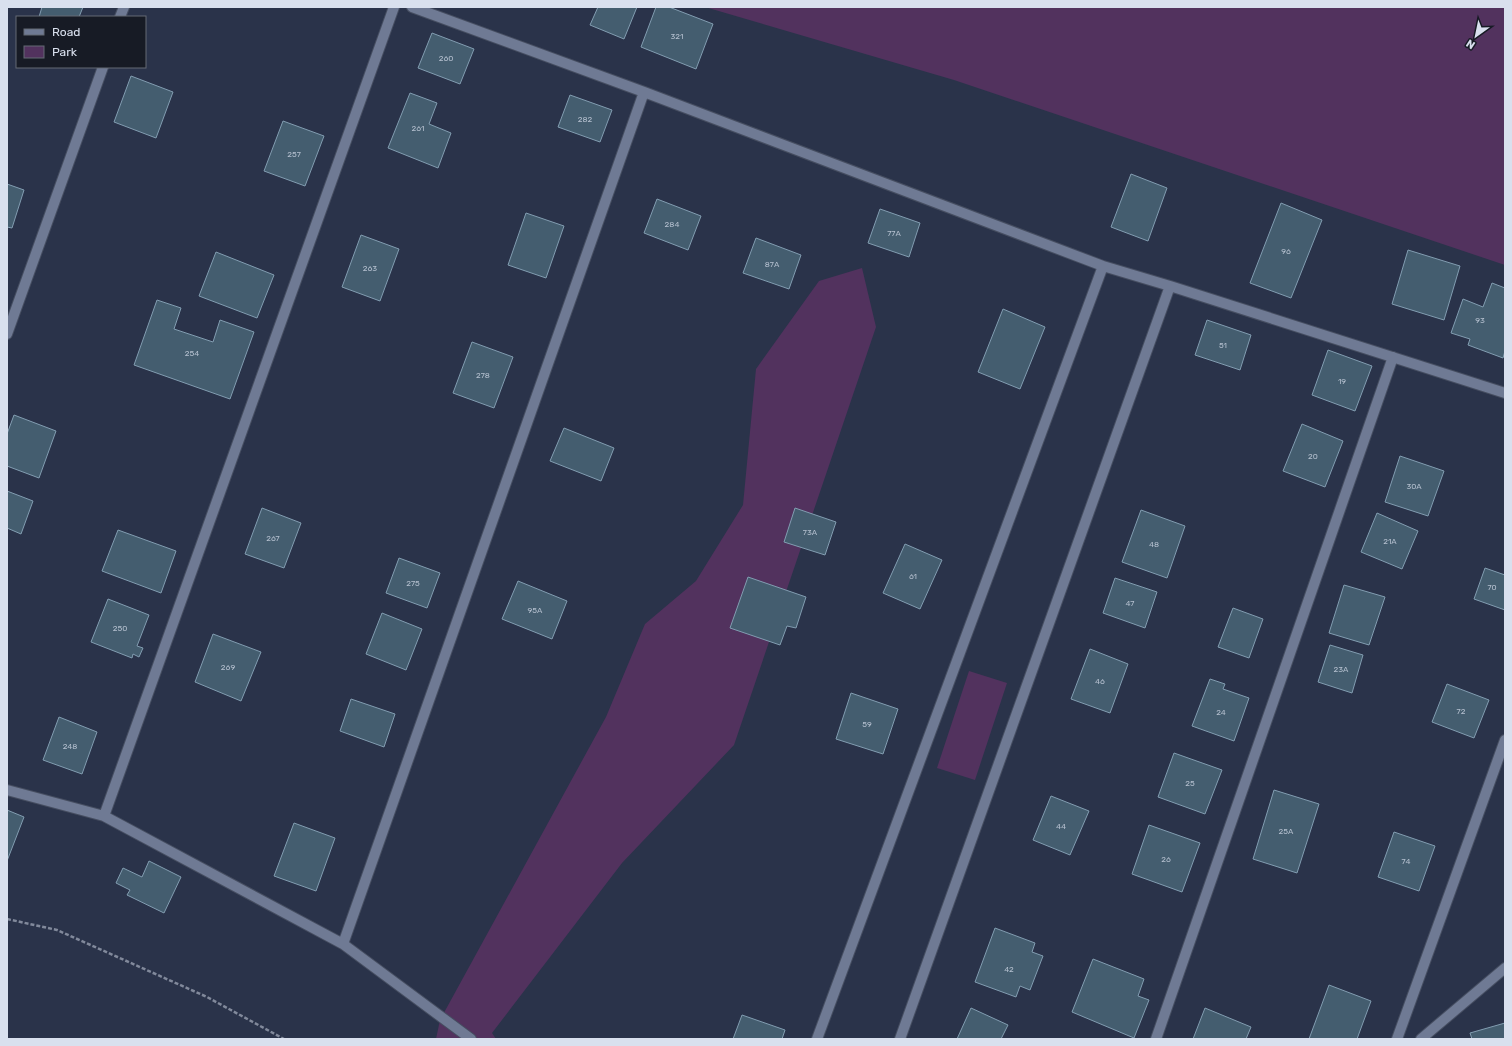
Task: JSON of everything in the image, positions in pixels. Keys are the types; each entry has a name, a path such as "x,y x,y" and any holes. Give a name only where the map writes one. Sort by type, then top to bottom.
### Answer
{"lane":[{"path":"104,816 394,7"},
{"path":"412,7 644,92 1103,266 1505,393"},
{"path":"7,334 102,68"},
{"path":"343,944 644,92"},
{"path":"817,1039 1103,266"},
{"path":"900,1039 1170,286"},
{"path":"1156,1039 1393,357"},
{"path":"1397,1039 1505,740"},
{"path":"7,790 104,816 343,944 471,1039"},
{"path":"1421,1039 1505,968"}],"path":[{"path":"7,918 57,930 207,997 284,1039"}],"green space":[{"path":"705,7 1505,7 1505,265 954,80"},
{"path":"862,268 876,327 734,745 622,863 492,1033 496,1039 436,1039 440,1020 606,717 645,624 696,581 743,505 756,369 819,281"},
{"path":"969,671 1007,683 975,780 937,768"}],"building":[{"path":"42,7 83,7 79,16 39,16"},
{"path":"598,7 637,7 624,39 590,25"},
{"path":"656,7 669,7 713,24 696,69 641,47"},
{"path":"432,33 474,49 460,84 418,68"},
{"path":"131,76 173,92 156,138 114,122"},
{"path":"410,93 437,103 429,124 451,133 438,168 388,148"},
{"path":"570,95 612,110 600,142 558,127"},
{"path":"283,121 324,136 305,186 264,171"},
{"path":"1131,174 1167,188 1148,241 1111,227"},
{"path":"7,184 24,190 12,228 7,227"},
{"path":"657,199 701,216 688,250 644,233"},
{"path":"1281,203 1322,220 1291,298 1250,283"},
{"path":"880,209 920,223 909,257 868,243"},
{"path":"526,213 564,226 546,278 508,265"},
{"path":"361,235 399,249 380,301 342,287"},
{"path":"756,238 801,255 789,289 743,273"},
{"path":"1408,250 1460,266 1444,320 1392,304"},
{"path":"216,252 274,275 257,318 199,296"},
{"path":"1492,283 1505,288 1505,351 1503,358 1468,345 1470,339 1451,333 1463,299 1483,307"},
{"path":"157,300 181,308 174,329 213,342 220,320 254,332 230,399 134,365"},
{"path":"1003,309 1045,327 1020,389 978,372"},
{"path":"1207,320 1251,335 1240,370 1195,355"},
{"path":"472,342 513,357 494,408 453,393"},
{"path":"1328,350 1372,366 1355,411 1312,395"},
{"path":"14,415 56,431 39,478 7,466 7,434"},
{"path":"1302,424 1343,441 1325,487 1283,471"},
{"path":"564,428 614,448 601,481 550,461"},
{"path":"1400,456 1444,471 1428,516 1385,502"},
{"path":"7,491 33,501 21,534 7,528"},
{"path":"262,508 301,523 284,568 245,554"},
{"path":"795,508 836,522 825,555 784,542"},
{"path":"1141,510 1185,526 1167,578 1122,562"},
{"path":"1377,513 1418,531 1402,569 1361,552"},
{"path":"118,530 176,551 161,593 102,571"},
{"path":"905,544 942,560 920,609 883,593"},
{"path":"399,558 440,573 427,608 386,593"},
{"path":"1485,568 1505,575 1505,610 1474,599"},
{"path":"748,577 806,597 796,628 787,626 780,645 730,628"},
{"path":"1115,578 1157,592 1145,628 1103,613"},
{"path":"518,581 567,601 552,639 502,619"},
{"path":"1344,585 1385,597 1369,645 1329,633"},
{"path":"108,599 149,615 137,646 143,648 139,657 133,654 132,658 91,642"},
{"path":"1233,608 1263,619 1249,658 1218,647"},
{"path":"382,613 422,629 406,670 366,654"},
{"path":"213,634 261,652 241,701 195,682"},
{"path":"1330,645 1363,655 1352,693 1318,682"},
{"path":"1090,649 1128,664 1110,713 1071,699"},
{"path":"1210,679 1225,684 1223,689 1249,698 1234,741 1192,726"},
{"path":"1447,684 1489,700 1474,738 1432,722"},
{"path":"851,693 898,709 883,754 836,739"},
{"path":"351,699 395,714 384,747 340,731"},
{"path":"59,717 97,732 82,774 43,760"},
{"path":"1174,753 1222,770 1205,814 1158,797"},
{"path":"1274,790 1319,804 1297,873 1253,859"},
{"path":"1051,796 1089,811 1070,855 1033,840"},
{"path":"7,810 24,817 7,861"},
{"path":"294,823 335,838 316,891 274,876"},
{"path":"1149,825 1200,843 1182,892 1132,874"},
{"path":"1394,832 1435,846 1419,891 1378,877"},
{"path":"149,861 181,877 164,913 127,895 130,890 116,883 123,868 142,877"},
{"path":"995,928 1035,943 1032,952 1043,956 1030,990 1020,986 1016,997 975,982"},
{"path":"1093,959 1144,979 1138,996 1149,1000 1134,1038 1072,1012"},
{"path":"1329,985 1371,1001 1357,1039 1309,1039"},
{"path":"971,1008 1008,1025 1001,1039 957,1039"},
{"path":"1205,1008 1251,1027 1246,1039 1193,1039"},
{"path":"742,1015 785,1030 782,1039 733,1039"},
{"path":"1505,1023 1505,1039 1472,1039 1470,1033"}]}
